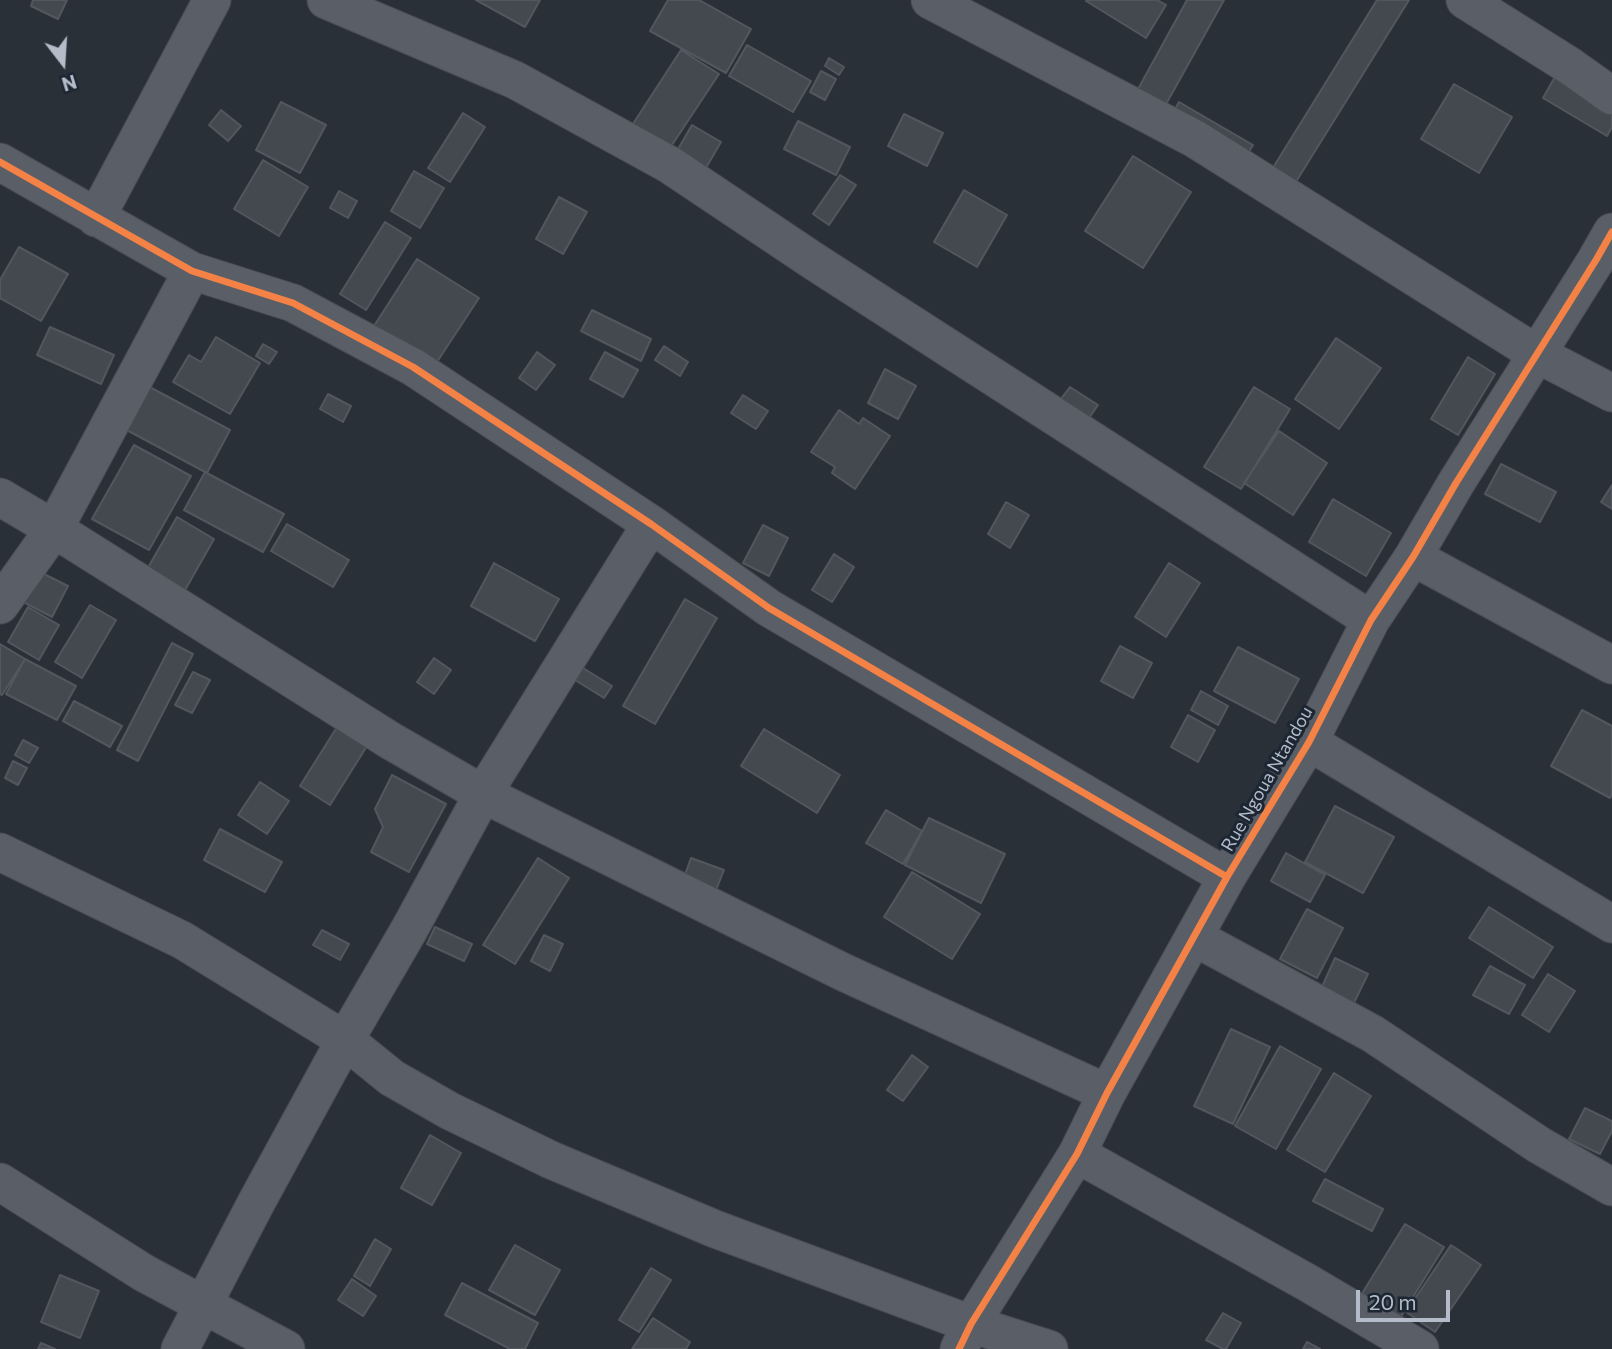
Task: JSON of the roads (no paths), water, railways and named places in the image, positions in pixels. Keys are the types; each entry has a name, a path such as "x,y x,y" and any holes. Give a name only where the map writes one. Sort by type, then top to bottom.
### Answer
{"street":[{"path":"96,218 212,0"},
{"path":"326,0 515,80 670,165 815,262 1371,620"},
{"path":"930,0 1195,139 1537,354 1612,393"},
{"path":"1465,0 1570,66 1612,96"},
{"path":"0,162 192,271 293,303 413,367 651,524 769,608 1227,877"},
{"name":"Rue Ngoua Ntandou","path":"965,1337 1077,1154 1107,1093 1227,877 1310,742 1371,620 1413,557 1612,232"},
{"path":"0,605 54,529 192,271"},
{"path":"0,497 391,741 483,794 843,972 1107,1093"},
{"path":"180,1349 256,1203 483,794 651,524"},
{"path":"1413,557 1612,665"},
{"path":"1310,742 1612,924"},
{"path":"0,852 181,940 345,1041 392,1078 450,1111 551,1160 965,1337 1049,1349"},
{"path":"1194,937 1373,1034 1539,1144 1612,1187"},
{"path":"1077,1154 1420,1349"},
{"path":"0,1182 144,1273 286,1349"}]}
